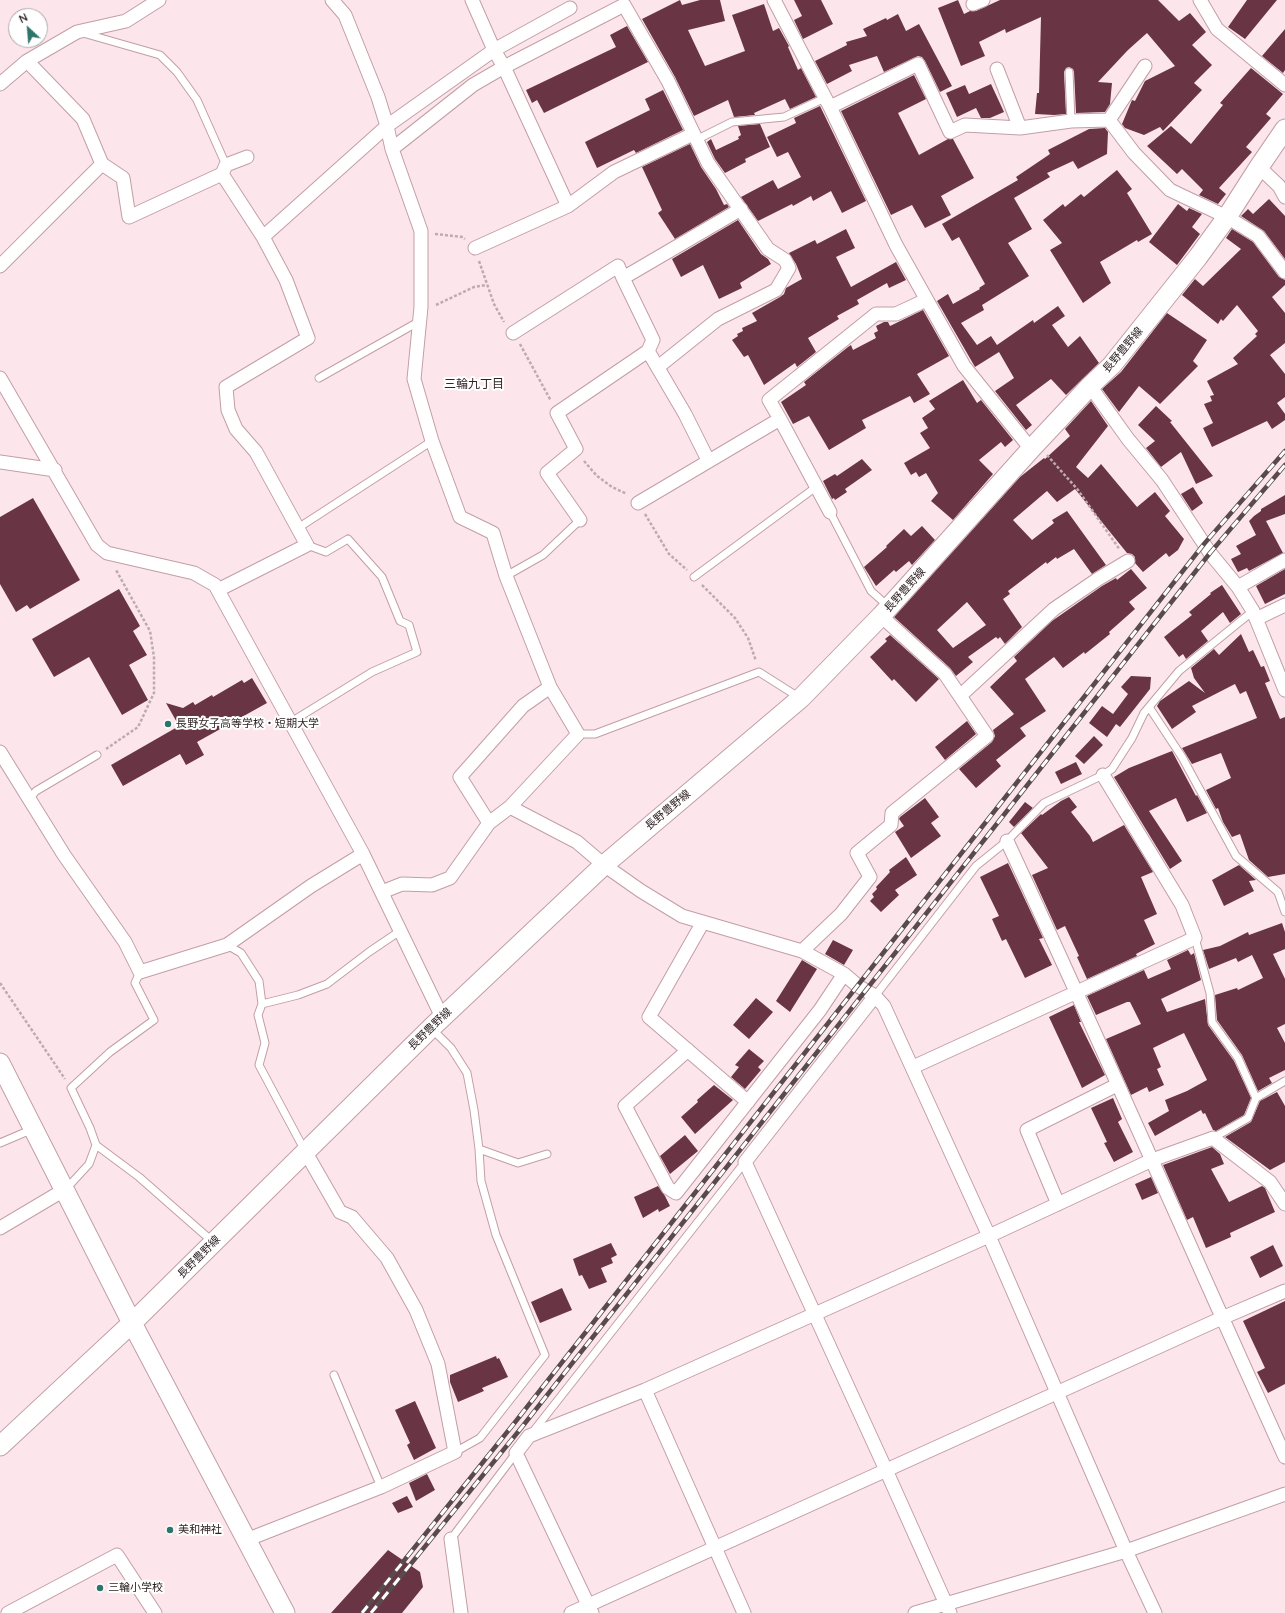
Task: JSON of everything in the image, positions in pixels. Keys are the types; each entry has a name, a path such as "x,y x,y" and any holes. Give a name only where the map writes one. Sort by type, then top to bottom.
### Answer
{"main road":[{"name":"長野豊野線","path":"0,1446 132,1323 305,1150 436,1022 604,865 801,698 885,612 1034,446 1090,386 1112,365 1198,257 1227,217 1285,129"},
{"path":"0,1063 132,1323 285,1613"}],"street":[{"path":"0,84 27,60 77,32 126,21 159,0"},
{"path":"332,0 345,15 378,97 392,149 421,232 421,307 414,379 432,441 460,516 493,533 506,576 550,687 578,734 510,807 489,823 450,878 432,885 402,884 382,892"},
{"path":"472,0 568,206"},
{"path":"774,0 827,102 896,245 964,366 1034,446"},
{"path":"1200,0 1217,29 1285,85"},
{"path":"392,149 473,85 622,2 668,81 708,163 768,249 785,260 789,268 776,290 718,319 658,367"},
{"path":"263,237 387,126 494,50 568,4 579,27"},
{"path":"27,60 83,119 102,164 123,178 130,217 247,157"},
{"path":"827,102 918,64 950,132 965,125 1020,128 1071,120 1109,120"},
{"path":"1109,120 1145,66"},
{"path":"997,69 1020,128"},
{"path":"1109,120 1134,153 1170,190 1227,217 1258,236 1285,272"},
{"path":"476,248 568,206 614,172 695,137"},
{"path":"0,266 102,164"},
{"path":"1259,167 1279,186 1285,197"},
{"path":"218,590 307,545 256,452 236,429 228,410 226,387 308,338 286,280 224,169"},
{"path":"623,278 741,209"},
{"path":"513,333 618,266 653,340 648,351 558,413 576,449 547,473 580,520"},
{"path":"830,512 769,400 876,314 896,314 926,300"},
{"path":"648,351 685,414 708,460"},
{"path":"0,378 55,470 97,545 107,553 194,573 215,585 363,854 400,931 436,1022"},
{"path":"1090,386 1128,439 1162,480 1210,553 1238,587 1254,615 1285,690"},
{"path":"638,503 708,460 780,420"},
{"path":"0,462 55,470"},
{"path":"1238,587 1285,560"},
{"path":"960,696 1054,609 1098,579 1128,561"},
{"path":"1254,615 1285,605"},
{"path":"802,950 842,914 870,877 856,853 891,825 892,813 987,736 945,674 885,612"},
{"path":"489,823 460,778 523,706 550,687"},
{"path":"0,752 64,855 125,942 140,972 227,944 311,886 363,854"},
{"path":"913,1067 1196,938 1182,905 1103,775"},
{"path":"510,807 576,842 604,865 641,891 682,916 802,950 844,974 858,986 876,996 884,1006 913,1067 989,1236 1126,1551 1156,1613"},
{"path":"1007,841 1077,991 1117,1085 1285,1457"},
{"path":"703,922 649,1017 748,1102"},
{"path":"688,1050 624,1106 668,1188 676,1193 820,1010 844,974"},
{"path":"876,996 744,1162 815,1313 947,1608"},
{"path":"1058,1204 1027,1130 1117,1085"},
{"path":"590,1609 516,1453 529,1436 645,1390 989,1236 1152,1160 1213,1138 1270,1182 1285,1204"},
{"path":"246,1540 381,1487 455,1452 438,1364 416,1310 387,1258 352,1217 340,1212 305,1150"},
{"path":"0,1228 64,1190"},
{"path":"570,1613 590,1609 715,1548 1222,1318 1285,1291"},
{"path":"645,1390 744,1613"},
{"path":"915,1613 947,1608 1126,1551 1285,1494"},
{"path":"451,1539 460,1613"},
{"path":"8,1613 117,1554 155,1613"}],"lane":[{"path":"77,32 160,55 177,72 197,100 224,169"},
{"path":"1069,72 1071,120"},
{"path":"695,137 732,122 784,117 827,102"},
{"path":"319,378 420,321"},
{"path":"298,528 432,441"},
{"path":"694,577 816,487"},
{"path":"830,512 871,591 885,612"},
{"path":"506,576 543,555 580,520"},
{"path":"291,722 372,672 417,652 409,625 400,621 382,577 348,539 326,552 307,545"},
{"path":"876,996 976,866 1007,841 1044,804 1103,775 1112,769 1132,738 1144,713 1179,671 1254,615"},
{"path":"578,734 595,734 759,672 801,698"},
{"path":"1149,707 1182,757 1236,856 1278,892 1285,912"},
{"path":"29,799 36,791 97,755"},
{"path":"262,1004 298,995 327,984 369,952 400,931"},
{"path":"1196,938 1210,993 1212,1022 1238,1058 1256,1098"},
{"path":"227,944 241,953 259,980 262,1004 258,1015 265,1043 259,1065 305,1150"},
{"path":"140,972 135,983 154,1020 110,1052 71,1088 90,1128 96,1145 139,1177 213,1242"},
{"path":"436,1022 467,1073 474,1110 481,1181 496,1235 545,1355 480,1438 455,1452"},
{"path":"1213,1138 1248,1118 1256,1098 1285,1081"},
{"path":"0,1143 33,1129"},
{"path":"64,1190 89,1164 96,1145"},
{"path":"479,1149 518,1164 548,1154"},
{"path":"529,1436 744,1162"},
{"path":"334,1375 381,1487"},
{"path":"451,1539 516,1453"}],"path":[{"path":"421,232 463,237 476,248"},
{"path":"421,307 432,306 474,287 487,285"},
{"path":"1034,446 1078,490 1128,561"},
{"path":"576,449 598,476 612,488 625,493 638,503 669,554 735,618 748,638 759,672"},
{"path":"97,755 138,727 154,693 154,657 150,631 107,553"},
{"path":"0,983 71,1088"}],"building":[{"path":"680,0 682,5 700,0 720,0 725,21 688,30 705,66 745,51 732,15 764,4 773,31 779,28 789,46 788,47 798,70 801,68 816,97 790,109 785,99 754,113 755,115 734,117 728,100 694,116 675,77 642,19"},
{"path":"794,0 821,0 833,24 803,39 794,20 802,16"},
{"path":"958,0 964,14 970,11 976,11 1000,0 1158,0 1179,21 1190,13 1206,32 1192,45 1212,65 1194,83 1202,90 1163,131 1160,127 1144,135 1125,128 1122,124 1132,100 1135,101 1145,81 1175,66 1147,33 1128,50 1098,82 1112,83 1110,104 1105,112 1076,113 1074,72 1073,69 1069,67 1066,68 1064,72 1066,114 1035,114 1037,93 1039,93 1041,17 1006,33 1005,29 979,42 985,56 961,66 938,8"},
{"path":"1247,0 1277,0 1245,39 1228,27"},
{"path":"898,14 906,31 919,24 952,86 940,92 925,61 922,57 918,56 884,72 877,56 849,65 852,71 827,84 815,61 847,45 846,42 867,36 863,29"},
{"path":"627,26 648,62 544,113 537,100 532,103 526,90 616,47 610,35"},
{"path":"1285,29 1285,70 1283,73 1262,56"},
{"path":"1251,68 1283,94 1266,114 1271,118 1246,147 1252,152 1219,188 1226,194 1218,204 1199,195 1203,190 1182,169 1177,174 1147,146 1171,126 1191,144 1223,105 1220,103"},
{"path":"914,75 926,99 898,113 919,155 948,139 953,139 974,178 941,196 951,215 925,228 912,205 891,215 841,111"},
{"path":"991,84 1004,112 990,118 981,118 976,108 957,117 946,93 965,85 969,94"},
{"path":"663,90 683,130 636,153 634,150 597,168 585,142 650,110 645,99"},
{"path":"820,106 866,201 842,213 831,191 813,201 811,196 793,206 792,204 758,221 741,197 773,180 778,189 801,177 788,152 777,157 767,137 796,123 794,118"},
{"path":"760,124 770,147 745,159 746,162 725,173 715,159 707,142 711,139 716,150 739,139 738,137 741,135 738,126"},
{"path":"1105,128 1108,132 1107,154 1078,169 1073,161 1047,173 1050,177 1014,198 1032,229 1008,243 1029,276 982,305 984,310 961,323 977,345 991,336 997,345 1033,320 1034,323 1058,306 1065,316 1052,325 1068,347 1080,336 1099,363 1066,395 1051,379 1016,405 1032,425 1026,430 995,391 1014,378 999,352 975,367 937,301 948,294 953,304 980,289 979,288 985,284 959,237 952,241 942,224 1018,180 1016,177 1050,154 1048,150 1089,129"},
{"path":"690,144 701,167 716,189 724,205 727,204 729,207 675,239 658,213 662,210 642,167"},
{"path":"1117,170 1132,189 1127,193 1152,234 1138,242 1137,240 1100,262 1111,283 1083,303 1050,250 1062,243 1043,220 1063,204 1065,207 1081,194 1084,197"},
{"path":"1269,199 1285,216 1285,259 1264,231 1241,216 1248,209 1253,214"},
{"path":"1178,204 1187,211 1189,208 1202,214 1192,227 1200,234 1177,265 1149,242"},
{"path":"738,220 761,254 768,259 771,264 740,283 742,288 719,299 703,265 681,277 672,259"},
{"path":"846,229 855,248 836,257 851,287 896,262 906,280 889,288 887,283 857,300 859,304 837,316 839,319 808,338 816,352 797,367 795,363 764,385 748,355 744,357 732,340 738,336 737,334 743,331 742,328 757,321 752,313 780,297 784,294 786,288 802,279 796,264 789,253 815,240 817,244"},
{"path":"1232,229 1253,242 1279,277 1285,280 1285,285 1272,297 1285,313 1285,343 1270,355 1285,374 1285,397 1277,403 1285,414 1285,420 1272,429 1267,421 1212,447 1203,428 1213,423 1204,404 1212,401 1210,396 1214,395 1207,381 1238,364 1233,358 1257,336 1255,334 1258,331 1237,305 1223,321 1221,319 1218,324 1182,295 1195,279 1203,286 1241,249 1226,238"},
{"path":"923,310 949,356 917,374 930,394 914,403 910,396 862,420 866,428 829,450 809,416 793,424 781,402 806,385 804,382 848,347 851,345 853,350 876,338 874,333 878,331 876,326 884,322 888,322 890,326"},
{"path":"1167,313 1207,340 1193,361 1198,366 1160,404 1139,386 1119,412 1102,389 1121,372"},
{"path":"963,380 977,403 981,400 1013,440 1005,447 1001,442 979,460 993,474 953,520 931,501 938,493 926,473 919,477 916,472 911,475 904,463 930,448 920,433 928,428 922,418 935,409 929,401"},
{"path":"1091,401 1108,426 1076,467 1088,478 1101,464 1137,507 1155,492 1170,511 1165,516 1184,539 1178,550 1169,557 1166,553 1143,572 1135,563 1135,557 1132,554 1127,553 1075,489 1057,502 1047,491 1013,520 1032,540 1054,523 1052,520 1067,511 1106,565 1092,574 1074,549 1057,559 1056,557 1047,564 1046,562 1008,591 1010,594 1003,599 1022,627 1005,644 1000,637 998,639 996,637 968,657 973,662 956,676 950,668 894,617 1020,477 1044,458 1045,459 1070,436 1065,429","holes":["967,602 986,625 953,648 937,630"]},
{"path":"1156,406 1172,421 1170,422 1213,476 1196,484 1181,452 1161,467 1146,448 1155,441 1138,425"},
{"path":"862,459 872,470 845,489 847,492 835,500 834,498 832,499 823,481 835,474 837,476"},
{"path":"1193,487 1203,503 1192,511 1181,494"},
{"path":"1285,495 1285,514 1266,521 1283,553 1249,571 1247,568 1238,572 1231,559 1241,554 1236,546 1256,535 1249,521 1261,511 1261,509"},
{"path":"33,498 80,580 30,609 27,605 16,612 0,584 0,517"},
{"path":"922,526 935,540 912,565 909,561 896,572 894,570 876,586 864,567 887,547 886,546 904,529 911,536"},
{"path":"1131,569 1147,588 1129,602 1135,609 1109,632 1110,634 1085,654 1084,652 1063,668 1054,657 1025,679 1046,711 1020,728 1026,736 996,760 1001,766 976,788 959,769 992,742 995,736 993,730 1014,714 990,687 1017,661 1014,657 1052,621 1102,586 1116,578 1117,580"},
{"path":"1285,569 1285,594 1265,604 1256,586"},
{"path":"1222,585 1241,614 1230,623 1223,612 1201,631 1208,641 1186,659 1183,654 1179,657 1164,637 1192,615 1189,612 1211,594 1210,593"},
{"path":"119,589 140,626 133,631 147,655 129,665 148,700 122,715 89,657 54,677 32,639"},
{"path":"1241,634 1249,652 1253,650 1261,667 1264,666 1270,681 1265,683 1280,719 1285,717 1285,874 1268,877 1249,860 1240,834 1232,837 1223,822 1218,808 1216,809 1206,790 1231,778 1221,753 1192,764 1182,748 1257,718 1246,691 1240,694 1235,684 1192,706 1196,712 1172,729 1157,706 1160,701 1189,681 1205,693 1194,678 1191,668 1214,649 1219,655"},
{"path":"890,635 939,679 916,702 894,679 892,681 870,657 887,641 885,639"},
{"path":"1131,676 1151,677 1150,689 1120,727 1116,724 1107,737 1089,723 1102,706 1113,714 1128,694 1121,687"},
{"path":"252,678 267,703 197,742 204,755 186,765 180,754 123,786 111,765 179,726 166,703 183,708 193,702 195,705 212,695 213,697 242,680 244,683"},
{"path":"967,721 976,734 945,760 935,747"},
{"path":"1094,736 1103,745 1084,764 1075,756"},
{"path":"1172,751 1196,796 1197,795 1207,813 1187,822 1176,798 1149,811 1182,861 1170,869 1114,777 1129,768"},
{"path":"1076,762 1082,774 1061,784 1055,772"},
{"path":"1069,797 1077,807 1071,812 1093,842 1124,825 1153,872 1141,877 1157,914 1144,920 1155,944 1136,954 1137,956 1087,979 1077,957 1079,956 1065,926 1057,930 1032,875 1048,868 1021,833 1041,814 1042,815"},
{"path":"925,798 939,817 931,823 941,836 911,858 895,832 904,826 899,819 900,817"},
{"path":"1025,802 1033,808 1014,827 1009,822"},
{"path":"906,857 917,875 895,890 899,895 881,912 870,901 874,897 872,894 877,889 876,887 890,872 889,870"},
{"path":"1008,863 1043,938 1039,939 1052,965 1025,978 1006,939 1002,941 992,919 999,916 980,877"},
{"path":"1239,865 1256,880 1249,881 1254,891 1224,906 1212,880"},
{"path":"1282,923 1285,932 1285,949 1273,954 1285,979 1285,1024 1277,1028 1285,1043 1285,1070 1269,1078 1272,1083 1258,1091 1242,1055 1217,1020 1215,995 1237,988 1238,990 1263,978 1252,955 1238,962 1236,958 1209,969 1203,950 1220,946 1248,932 1249,935"},
{"path":"833,940 853,950 844,965 825,954"},
{"path":"1188,950 1191,955 1194,953 1201,980 1161,999 1167,1012 1205,999 1208,1025 1234,1061 1251,1098 1244,1115 1216,1131 1213,1130 1205,1113 1203,1114 1201,1110 1155,1136 1148,1123 1169,1111 1165,1100 1187,1091 1207,1080 1184,1033 1153,1048 1161,1067 1157,1069 1164,1085 1149,1092 1147,1087 1131,1095 1106,1039 1141,1024 1130,1002 1096,1015 1087,996 1144,970 1148,979 1171,969 1167,960"},
{"path":"802,960 817,969 790,1012 776,1001"},
{"path":"756,998 773,1012 749,1039 733,1025"},
{"path":"1074,1005 1081,1022 1079,1022 1105,1075 1082,1088 1049,1017"},
{"path":"749,1049 764,1061 758,1067 761,1070 745,1089 731,1077 739,1067 735,1065"},
{"path":"714,1085 733,1100 695,1134 681,1117"},
{"path":"1277,1092 1285,1106 1285,1162 1270,1170 1225,1137 1251,1122 1260,1101"},
{"path":"1113,1098 1122,1119 1118,1122 1133,1152 1114,1162 1104,1143 1107,1142 1091,1108"},
{"path":"685,1135 698,1151 670,1174 660,1156"},
{"path":"1212,1147 1220,1154 1224,1164 1211,1169 1229,1202 1262,1186 1265,1188 1275,1212 1230,1233 1231,1237 1206,1248 1193,1217 1187,1220 1163,1165"},
{"path":"1151,1177 1158,1193 1142,1200 1135,1184"},
{"path":"658,1186 670,1206 659,1212 658,1209 643,1218 634,1197"},
{"path":"611,1243 617,1255 611,1258 613,1263 601,1268 607,1282 589,1289 582,1275 579,1276 573,1259"},
{"path":"1273,1245 1283,1266 1260,1278 1250,1257"},
{"path":"562,1288 572,1310 540,1323 531,1302"},
{"path":"1285,1301 1285,1384 1268,1393 1257,1372 1265,1368 1243,1321"},
{"path":"496,1356 497,1359 499,1358 508,1377 482,1388 484,1391 458,1402 450,1382 450,1375"},
{"path":"415,1401 436,1448 414,1460 407,1445 410,1443 395,1410"},
{"path":"427,1474 435,1490 416,1501 409,1483"},
{"path":"407,1496 413,1507 398,1513 392,1503"},
{"path":"388,1550 420,1572 423,1587 402,1613 331,1613"}],"railway":[{"path":"362,1613 516,1421 1204,544 1285,451"},
{"path":"371,1613 522,1427 1210,553 1285,465"}],"place":[{"name":"長野女子高等学校・短期大学","path":"168,724"},
{"name":"美和神社","path":"170,1530"},
{"name":"三輪小学校","path":"100,1588"}],"district":[{"name":"三輪九丁目","path":"474,384"}]}
